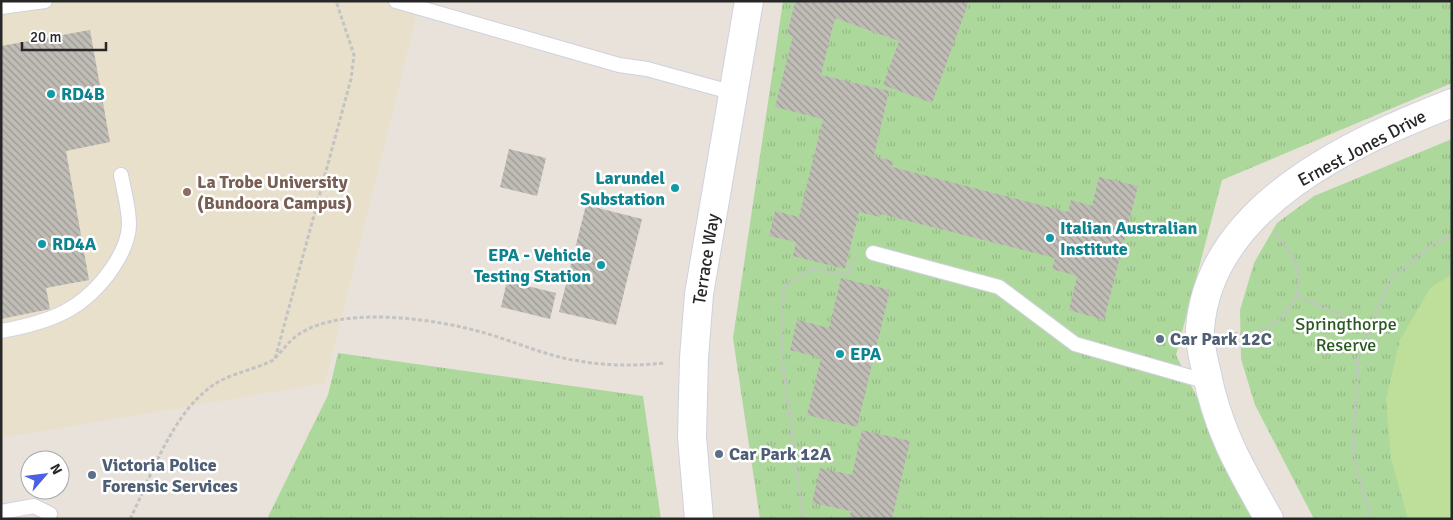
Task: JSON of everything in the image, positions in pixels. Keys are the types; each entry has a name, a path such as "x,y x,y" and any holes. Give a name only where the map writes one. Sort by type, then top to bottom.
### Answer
{"street":[{"name":"Terrace Way","path":"699,519 692,437 694,358 699,294 749,1"},
{"name":"Ernest Jones Drive","path":"1269,519 1238,467 1226,440 1208,382 1199,330 1212,280 1226,252 1256,214 1295,181 1397,125 1452,103"}],"lane":[{"path":"1,7 45,1"},
{"path":"396,1 619,65 647,69 734,93"},
{"path":"1,330 45,321 66,312 89,297 105,279 118,259 130,226 121,176"},
{"path":"873,253 999,288 1075,344 1208,382"},
{"path":"1,512 34,506 50,514 48,519"}],"path":[{"path":"275,358 351,78 354,55 336,1"},
{"path":"1199,330 1254,334 1271,327 1284,317 1297,296 1300,283 1298,268 1293,255 1280,238 1256,214"},
{"path":"1371,519 1353,455 1358,358 1389,281 1435,243 1452,235"},
{"path":"803,519 782,356 783,286 812,269 848,275 855,249 873,253"},
{"path":"1297,296 1370,328"},
{"path":"130,519 178,421 197,397 219,382 262,366 275,358 300,334 336,320 383,318 450,324 578,361 623,366 664,363 694,358"}],"shaded area":[{"name":"La Trobe University (Bundoora Campus)","path":"1,1 420,1 325,383 1,438"}],"green space":[{"path":"783,1 1452,1 1452,83 1222,180 1176,355 1257,519 760,519 733,338"},
{"name":"Springthorpe Reserve","path":"1452,139 1452,519 1314,519 1255,405 1241,359 1240,310 1254,263 1277,223 1314,196"},
{"path":"1452,274 1452,519 1408,519 1391,459 1386,399 1400,340 1430,288"},
{"path":"338,353 643,396 661,519 267,519 328,395"}],"building":[{"path":"969,1 932,103 883,85 899,41 835,18 821,75 889,91 874,156 893,161 892,167 1068,212 1071,200 1092,206 1099,177 1138,186 1104,320 1069,310 1077,276 1052,269 1055,258 881,214 880,217 859,212 845,269 793,256 796,242 769,236 775,211 799,217 823,119 775,107 793,36 787,34 795,2"},
{"path":"90,30 110,142 66,151 89,280 46,288 50,309 1,319 1,46"},
{"path":"509,149 546,158 537,196 500,187"},
{"name":"EPA - Vehicle Testing Station","path":"586,205 642,219 616,325 559,312"},
{"name":"EPA","path":"841,278 890,290 857,427 807,415 821,358 790,350 797,320 829,328"},
{"path":"507,281 556,293 550,319 501,307"},
{"path":"862,430 910,441 892,519 849,519 851,511 812,503 820,468 852,475"}],"place":[{"name":"RD4B","path":"51,94"},
{"name":"Larundel Substation","path":"675,188"},
{"name":"La Trobe University (Bundoora Campus)","path":"187,192"},
{"name":"Italian Australian Institute","path":"1050,238"},
{"name":"RD4A","path":"42,244"},
{"name":"EPA - Vehicle Testing Station","path":"601,265"},
{"name":"Car Park 12C","path":"1160,339"},
{"name":"EPA","path":"840,354"},
{"name":"Car Park 12A","path":"719,454"},
{"name":"Victoria Police Forensic Services","path":"92,475"}]}
